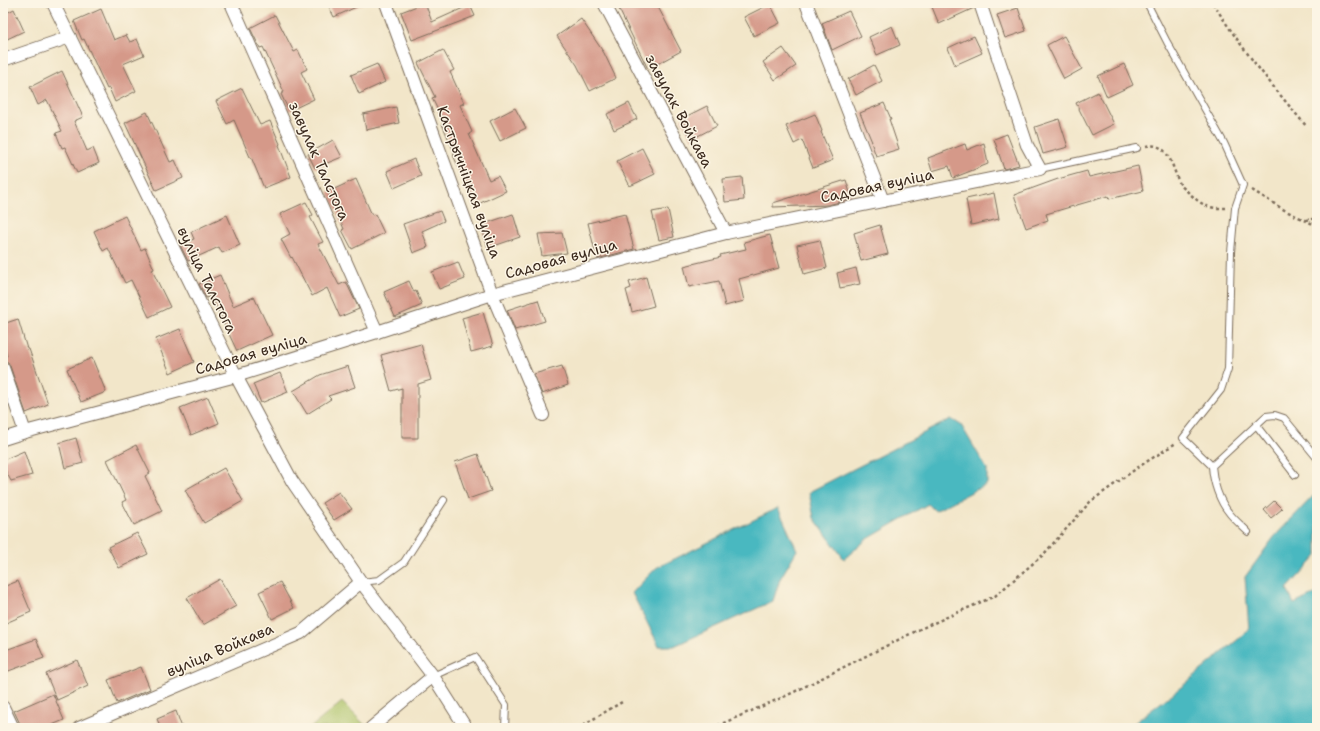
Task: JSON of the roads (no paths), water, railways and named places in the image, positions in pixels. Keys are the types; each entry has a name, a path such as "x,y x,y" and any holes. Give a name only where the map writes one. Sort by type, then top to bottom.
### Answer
{"street":[{"name":"вуліца Талстога","path":"53,3 236,376 292,481 361,582 433,676 466,728"},
{"name":"завулак Талстога","path":"231,3 377,332"},
{"name":"Кастрычніцкая вуліца","path":"386,3 492,294 543,414"},
{"name":"завулак Войкава","path":"604,3 726,233"},
{"path":"806,3 883,201"},
{"path":"980,3 1027,145 1040,169"},
{"path":"3,60 70,37"},
{"name":"Садовая вуліца","path":"3,439 236,376 492,294 726,233 1040,169"},
{"path":"3,368 25,432"},
{"name":"вуліца Войкава","path":"80,728 301,633 361,582"},
{"path":"371,728 433,676"},
{"path":"3,707 13,728"}],"lane":[{"path":"1147,3 1167,42 1224,143 1243,185 1235,208 1231,252 1228,369 1221,390 1183,438 1212,466 1212,476 1218,493 1229,513 1248,532"},
{"name":"Садовая вуліца","path":"1040,169 1137,148"},
{"path":"1212,466 1266,416 1274,415 1284,418 1317,458"},
{"path":"1256,425 1295,475"},
{"path":"361,582 379,580 404,562 444,500"},
{"path":"433,676 475,657 506,704 505,728"}],"water":[{"path":"951,419 961,425 987,469 987,484 935,511 928,504 866,540 844,559 814,518 809,492"},
{"path":"1317,492 1317,556 1287,589 1294,604 1317,593 1317,728 1128,728 1185,684 1249,630 1245,577 1274,537"},
{"path":"778,508 797,550 780,579 773,601 674,646 659,646 632,593 656,568"}]}
